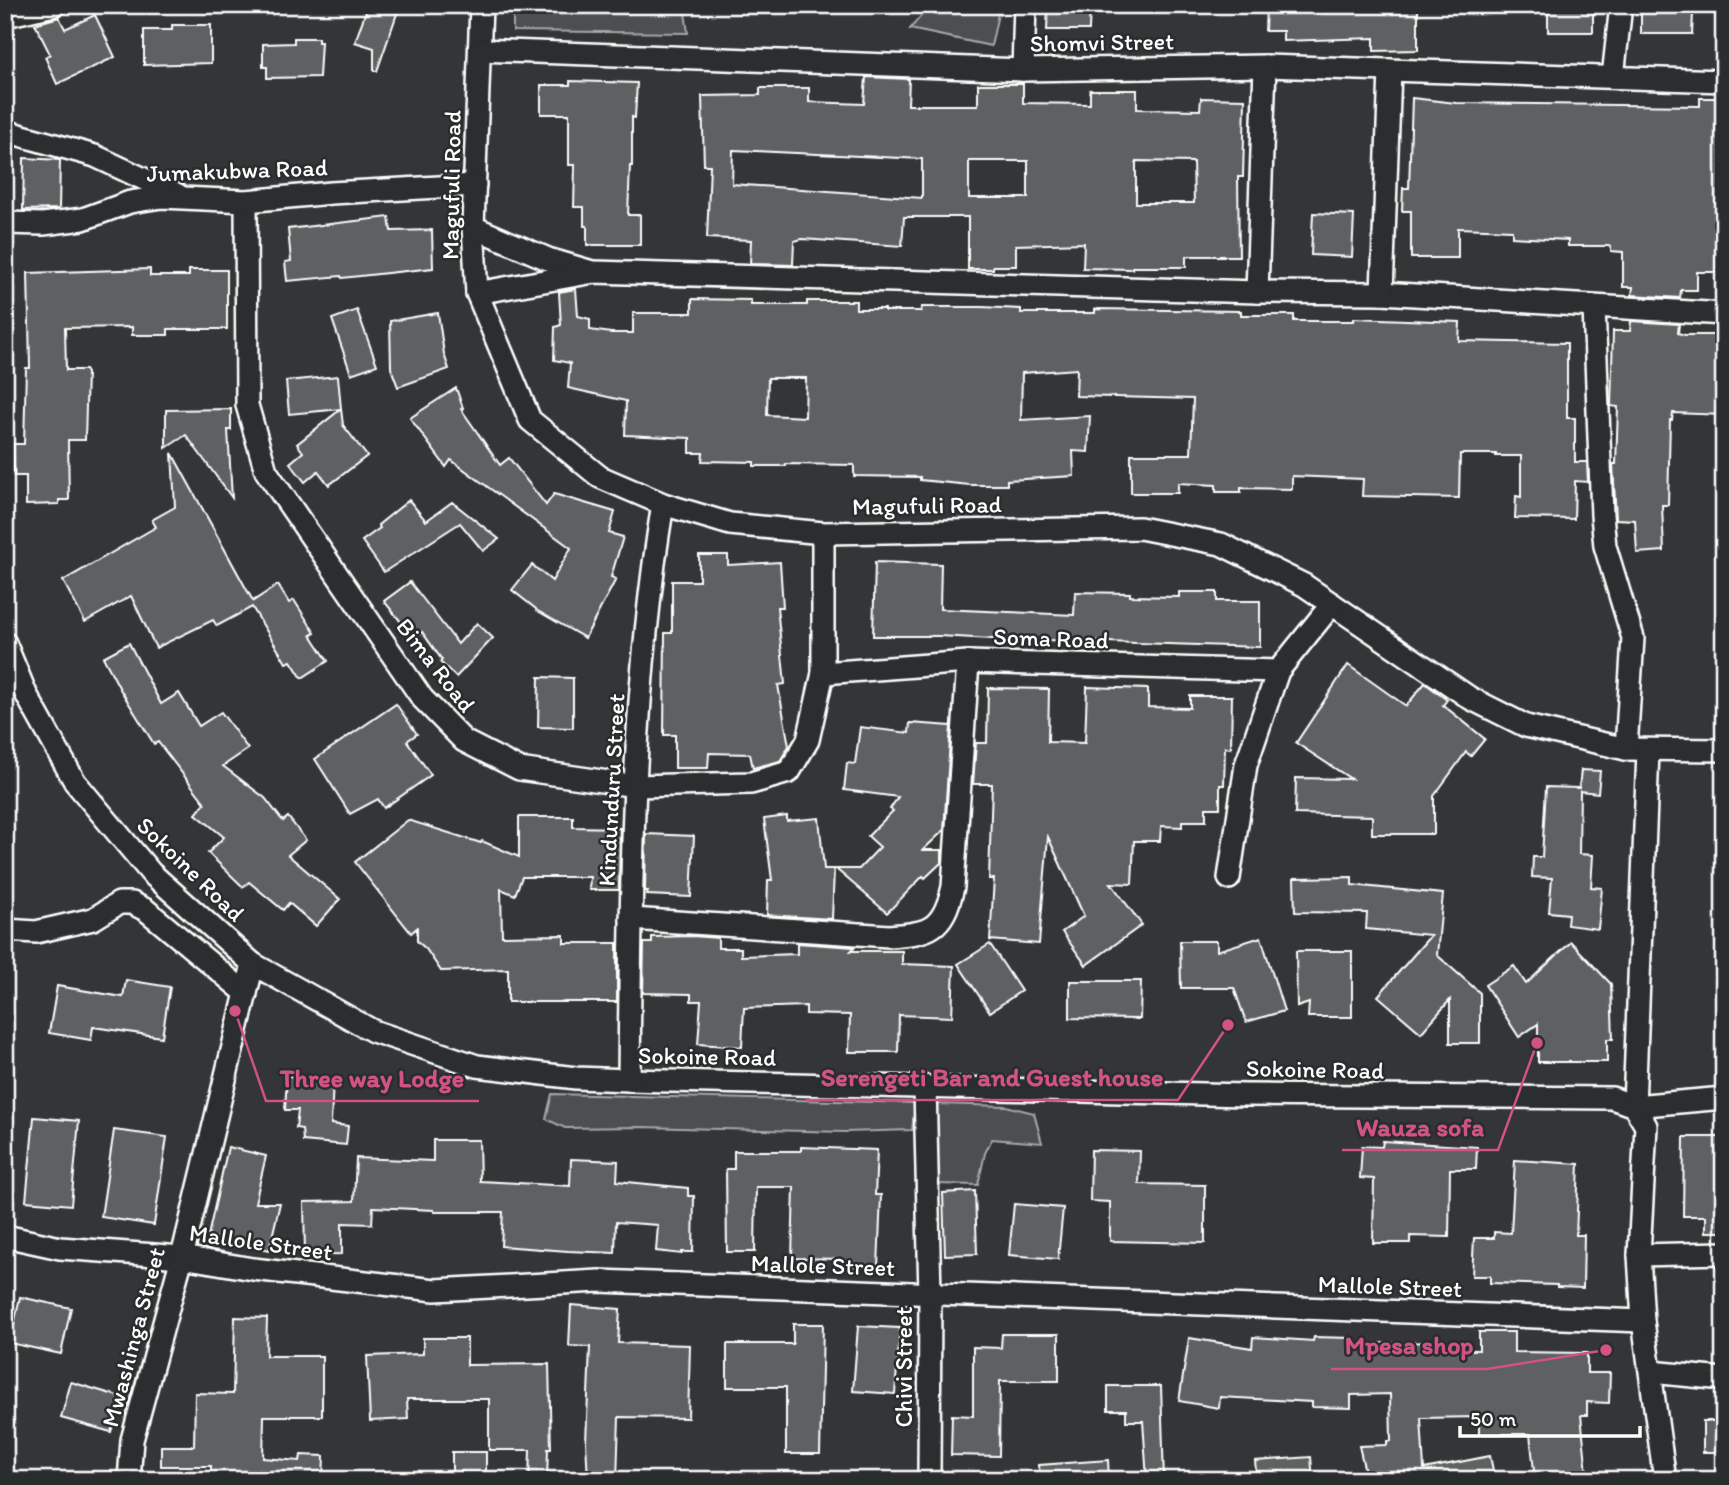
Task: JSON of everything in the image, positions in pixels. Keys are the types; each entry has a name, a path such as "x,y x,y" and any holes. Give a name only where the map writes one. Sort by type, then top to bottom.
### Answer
{"street":[{"path":"5,16 54,5"},
{"name":"Magufuli Road","path":"481,5 473,227 477,293 530,420 600,477 663,505 730,524 822,533 1140,528 1221,544 1304,585 1470,698 1526,726 1626,749 1724,750"},
{"path":"1023,70 1025,5"},
{"path":"1613,77 1621,5"},
{"name":"Shomvi Street","path":"480,50 1023,70 1265,66 1724,81"},
{"path":"1257,292 1265,66"},
{"path":"1382,293 1390,70"},
{"path":"5,131 95,156 183,197"},
{"name":"Jumakubwa Road","path":"5,223 43,224 83,219 130,202 162,197 246,201 475,185"},
{"name":"Bima Road","path":"246,201 247,405 266,471 422,698 464,741 519,769 636,786 751,783 789,772 808,740 823,673 822,533"},
{"path":"473,227 548,259 594,272"},
{"path":"477,293 594,272 1257,292 1382,293 1724,314"},
{"path":"1594,307 1605,546 1633,638 1626,749"},
{"name":"Kindunduru Street","path":"629,1080 636,786 649,585 663,505"},
{"path":"1229,878 1246,765 1278,671 1332,604"},
{"name":"Sokoine Road","path":"5,643 26,694 75,782 151,873 253,964 373,1031 477,1066 576,1078 629,1080 1246,1095 1612,1098 1634,1106 1724,1098"},
{"path":"631,919 889,936 916,934 938,923 948,908 953,887 968,662"},
{"name":"Soma Road","path":"823,673 968,662 1278,671"},
{"path":"1648,751 1634,1106 1646,1126 1639,1255 1643,1321 1665,1480"},
{"path":"5,930 36,932 93,919 119,903 132,903 146,910 246,993"},
{"name":"Mwashinga Street","path":"129,1480 132,1440 182,1257 253,964"},
{"name":"Chivi Street","path":"925,1086 930,1296 929,1480"},
{"name":"Mallole Street","path":"5,1236 60,1248 182,1257 253,1269 435,1290 599,1282 1643,1321"},
{"path":"1639,1255 1724,1253"},
{"path":"1651,1372 1724,1379"}],"shaded area":[{"path":"513,5 684,5 688,33 513,31"},
{"path":"930,5 1000,5 991,46 910,29"},
{"path":"552,1094 915,1103 912,1130 845,1132 565,1128 546,1119"},
{"path":"936,1104 1006,1106 1034,1113 1042,1143 992,1139 985,1153 978,1185 936,1184"}],"building":[{"path":"368,5 400,5 377,71 374,71 374,48 355,42"},
{"path":"1048,5 1090,5 1089,30 1047,30"},
{"path":"1266,5 1418,5 1418,50 1374,51 1374,38 1283,41 1283,31 1265,31"},
{"path":"1548,5 1593,5 1593,32 1548,32"},
{"path":"1641,12 1693,13 1692,34 1641,34"},
{"path":"95,15 115,57 57,84 45,57 50,54 35,24 59,17 65,29"},
{"path":"172,25 211,25 211,63 144,65 144,30 172,30"},
{"path":"294,38 318,38 318,42 321,42 319,77 267,78 267,67 263,67 263,44 294,43"},
{"path":"866,77 909,79 908,105 978,105 978,84 1023,84 1023,103 1090,104 1090,90 1137,90 1137,109 1200,110 1201,98 1245,99 1243,177 1238,177 1239,256 1186,256 1186,267 1083,268 1084,243 1016,245 1016,266 968,269 968,217 904,217 902,246 802,239 794,241 793,265 750,264 751,240 707,238 710,165 704,165 702,96 760,95 760,88 809,88 809,102 864,104","holes":["733,150 922,159 922,198 732,184","969,161 1028,161 1028,198 969,198","1136,161 1193,162 1194,203 1136,203"]},
{"path":"570,81 637,83 635,118 632,117 628,215 640,215 640,245 587,245 584,207 574,207 575,165 569,165 569,114 541,114 541,85 570,85"},
{"path":"1412,98 1456,103 1700,106 1700,98 1724,98 1724,272 1697,272 1697,290 1681,290 1680,298 1632,295 1633,287 1623,287 1623,252 1611,251 1608,246 1568,246 1568,240 1512,237 1512,230 1458,228 1458,258 1411,258 1411,211 1402,211 1403,188 1409,188"},
{"path":"24,158 60,160 59,209 23,210"},
{"path":"1313,213 1354,215 1352,257 1311,255"},
{"path":"389,217 391,231 432,230 433,268 287,281 285,262 291,261 288,229"},
{"path":"150,269 150,276 189,276 189,270 227,270 227,329 168,329 168,335 132,335 132,327 65,328 66,370 85,370 87,373 85,440 68,440 69,500 59,500 59,504 26,505 26,476 14,476 13,444 24,444 26,368 30,368 28,273"},
{"path":"576,289 578,316 590,319 590,330 611,333 633,333 633,313 692,313 692,299 751,300 751,305 807,305 807,301 856,301 856,309 885,311 921,311 922,307 982,307 1021,309 1021,313 1095,313 1095,309 1241,311 1241,315 1294,315 1294,321 1354,321 1354,318 1460,322 1459,341 1567,343 1567,418 1575,418 1575,462 1587,462 1588,482 1575,481 1574,519 1515,518 1516,496 1521,497 1521,456 1496,454 1460,454 1459,498 1362,496 1363,479 1292,476 1292,489 1241,488 1241,492 1216,492 1216,485 1178,483 1178,493 1131,493 1131,454 1191,454 1193,399 1076,396 1077,369 1022,373 1021,420 1090,416 1088,452 1073,451 1074,476 1007,480 1007,485 970,485 920,480 920,477 854,476 854,465 754,466 754,462 702,461 703,453 690,453 690,438 625,435 626,401 568,388 570,363 554,360 555,327 561,325 559,292","holes":["768,378 806,378 805,417 767,415"]},
{"path":"357,310 377,365 351,374 332,319"},
{"path":"438,313 449,369 398,387 391,368 390,321"},
{"path":"1631,321 1679,324 1678,333 1685,335 1724,335 1724,415 1673,413 1670,420 1668,505 1662,505 1664,551 1637,553 1635,520 1616,519 1613,464 1616,464 1618,407 1611,406 1613,331 1630,331"},
{"path":"338,376 341,409 289,414 286,381"},
{"path":"456,388 463,408 461,409 500,465 509,458 546,505 554,494 615,512 609,533 623,537 611,577 616,579 585,638 536,610 512,590 532,565 552,581 571,548 451,460 446,467 410,418"},
{"path":"231,409 231,430 228,430 232,498 186,435 166,448 166,410"},
{"path":"341,409 343,425 367,456 329,485 318,471 305,482 290,463 303,452 297,444"},
{"path":"172,453 253,601 278,585 289,603 294,600 315,633 311,635 328,661 302,678 291,661 286,663 252,607 217,626 213,620 156,648 131,596 85,622 63,581 156,527 152,520 175,507"},
{"path":"409,500 426,521 452,502 499,539 483,551 460,523 384,572 362,541"},
{"path":"699,555 728,555 728,565 780,562 783,607 777,607 785,684 778,685 789,746 780,761 753,768 750,754 709,753 708,768 675,768 675,735 664,735 665,633 672,633 672,581 699,581"},
{"path":"875,562 941,564 940,609 1074,615 1075,592 1179,597 1179,592 1217,592 1217,601 1260,601 1260,647 873,636"},
{"path":"410,582 458,644 477,623 493,638 456,677 440,662 442,660 422,632 414,638 384,601"},
{"path":"129,643 161,704 179,693 199,726 221,712 248,749 223,766 265,798 283,821 288,817 306,840 288,855 340,899 316,926 289,903 283,910 249,882 243,887 208,853 224,837 196,814 205,803 158,742 154,744 103,657"},
{"path":"1348,665 1406,706 1425,683 1447,700 1443,705 1485,739 1471,756 1466,752 1434,796 1434,834 1372,834 1372,816 1295,814 1296,778 1351,779 1296,743"},
{"path":"539,677 573,678 573,728 538,727"},
{"path":"1087,687 1148,689 1148,707 1190,708 1190,696 1232,696 1231,748 1225,747 1224,785 1220,785 1220,808 1206,808 1206,821 1182,821 1182,827 1161,826 1160,841 1134,841 1132,884 1111,883 1142,925 1086,965 1062,932 1084,916 1048,837 1039,944 990,940 994,879 989,879 992,784 973,784 976,743 987,743 988,688 1049,689 1048,742 1085,743"},
{"path":"396,704 417,734 407,741 431,775 384,808 378,799 350,814 315,759"},
{"path":"910,723 951,726 944,830 923,850 942,850 942,862 925,878 923,876 887,913 836,869 859,869 880,847 868,836 893,811 890,809 898,797 844,790 847,763 855,764 860,727 909,733"},
{"path":"1581,770 1600,771 1598,793 1580,791 1579,854 1593,855 1591,887 1602,888 1598,929 1567,925 1568,914 1549,912 1552,878 1532,877 1533,857 1542,857 1546,787 1579,788"},
{"path":"787,816 787,821 819,818 824,869 834,869 832,919 767,915 768,880 772,880 764,819"},
{"path":"519,817 573,817 573,827 620,828 619,890 589,890 590,877 522,877 515,895 501,889 502,936 564,935 564,943 617,943 617,1002 508,1002 508,969 441,971 417,941 417,928 411,933 355,862 408,820 481,843 482,841 519,857"},
{"path":"646,834 694,836 691,897 647,895"},
{"path":"1352,877 1352,885 1443,894 1437,955 1480,993 1480,1043 1450,1043 1450,1000 1421,1033 1378,996 1431,935 1366,929 1367,913 1295,912 1294,878"},
{"path":"652,937 718,938 718,948 741,948 741,956 797,954 797,943 855,947 851,951 902,951 902,964 954,966 952,1017 899,1015 898,1052 849,1052 850,1015 806,1014 806,1006 744,1008 742,1047 698,1044 701,1001 691,1001 691,994 643,993 644,943 652,943"},
{"path":"1261,937 1284,1011 1246,1022 1234,988 1181,988 1180,941 1217,941 1217,951"},
{"path":"1571,942 1611,984 1613,1039 1607,1039 1607,1062 1538,1062 1538,1024 1519,1037 1485,985 1514,966 1526,984"},
{"path":"990,944 1021,991 990,1012 958,964"},
{"path":"1296,951 1352,951 1352,1017 1308,1017 1309,1003 1297,1007"},
{"path":"126,980 170,987 162,1037 93,1027 91,1040 49,1033 57,986 123,997"},
{"path":"1070,981 1141,981 1140,1019 1070,1018"},
{"path":"287,1076 333,1079 331,1124 348,1126 346,1145 303,1141 302,1129 296,1128 298,1110 285,1110"},
{"path":"34,1117 79,1121 71,1205 26,1201"},
{"path":"114,1130 167,1137 154,1225 101,1217"},
{"path":"1684,1137 1724,1137 1724,1232 1706,1232 1706,1216 1683,1216"},
{"path":"433,1140 479,1140 480,1181 570,1186 571,1159 618,1161 617,1181 688,1188 688,1196 694,1196 693,1252 682,1254 656,1251 658,1225 616,1222 615,1253 568,1251 501,1246 503,1212 434,1212 373,1207 372,1224 342,1223 342,1254 305,1255 304,1202 354,1201 356,1158 433,1161"},
{"path":"1383,1141 1477,1147 1476,1169 1450,1169 1449,1237 1410,1236 1410,1243 1373,1243 1374,1179 1360,1178 1362,1146 1382,1147"},
{"path":"228,1147 266,1156 255,1203 280,1203 269,1250 208,1236"},
{"path":"801,1147 877,1150 875,1195 881,1195 878,1267 842,1266 842,1259 792,1258 794,1187 756,1187 755,1252 727,1252 726,1169 734,1169 734,1151 801,1151"},
{"path":"1091,1150 1140,1151 1139,1184 1205,1185 1205,1243 1110,1241 1110,1202 1090,1201"},
{"path":"1515,1160 1579,1164 1576,1235 1584,1235 1583,1288 1490,1283 1490,1276 1472,1276 1474,1238 1494,1238 1494,1232 1511,1233"},
{"path":"975,1191 977,1254 945,1255 943,1193"},
{"path":"1014,1204 1063,1208 1058,1259 1009,1255"},
{"path":"20,1297 71,1308 61,1354 10,1343"},
{"path":"571,1305 620,1309 618,1343 690,1345 688,1418 619,1417 617,1480 588,1480 586,1442 590,1347 569,1346"},
{"path":"235,1317 267,1318 266,1356 322,1356 322,1416 264,1416 263,1458 300,1461 301,1455 324,1456 323,1480 211,1480 211,1466 161,1466 161,1446 194,1446 195,1393 233,1394"},
{"path":"793,1324 823,1324 820,1454 786,1454 786,1387 727,1387 727,1344 793,1344"},
{"path":"858,1326 900,1328 895,1394 853,1391"},
{"path":"1479,1332 1514,1332 1514,1352 1587,1353 1587,1373 1610,1373 1609,1403 1587,1402 1587,1415 1581,1415 1587,1473 1575,1474 1576,1480 1535,1480 1530,1434 1479,1434 1479,1417 1421,1418 1424,1469 1490,1456 1495,1480 1367,1480 1359,1446 1387,1445 1387,1441 1391,1441 1390,1394 1351,1395 1351,1408 1312,1407 1312,1402 1220,1397 1219,1408 1179,1401 1189,1338 1252,1348 1253,1337 1313,1341 1314,1337 1352,1338 1352,1344 1436,1342 1436,1349 1479,1350"},
{"path":"1002,1334 1059,1334 1059,1381 1000,1381 999,1456 951,1455 952,1415 973,1416 973,1347 1001,1348"},
{"path":"423,1338 467,1338 467,1365 549,1364 551,1449 548,1449 547,1480 529,1480 530,1450 489,1450 489,1399 407,1399 408,1419 370,1421 367,1356 423,1354"},
{"path":"71,1382 121,1397 111,1432 61,1418"},
{"path":"1108,1386 1161,1386 1164,1480 1147,1480 1143,1421 1126,1421 1126,1410 1108,1410"},
{"path":"1703,1421 1724,1421 1724,1452 1703,1452"},
{"path":"452,1452 486,1452 486,1475 452,1476"},
{"path":"1311,1457 1313,1480 1257,1480 1255,1461"},
{"path":"1108,1460 1109,1480 1040,1480 1039,1465"}],"place":[{"name":"Three way Lodge","path":"235,1011"},
{"name":"Serengeti Bar and Guest house","path":"1228,1025"},
{"name":"Wauza sofa","path":"1537,1043"},
{"name":"Mpesa shop","path":"1606,1350"}]}
